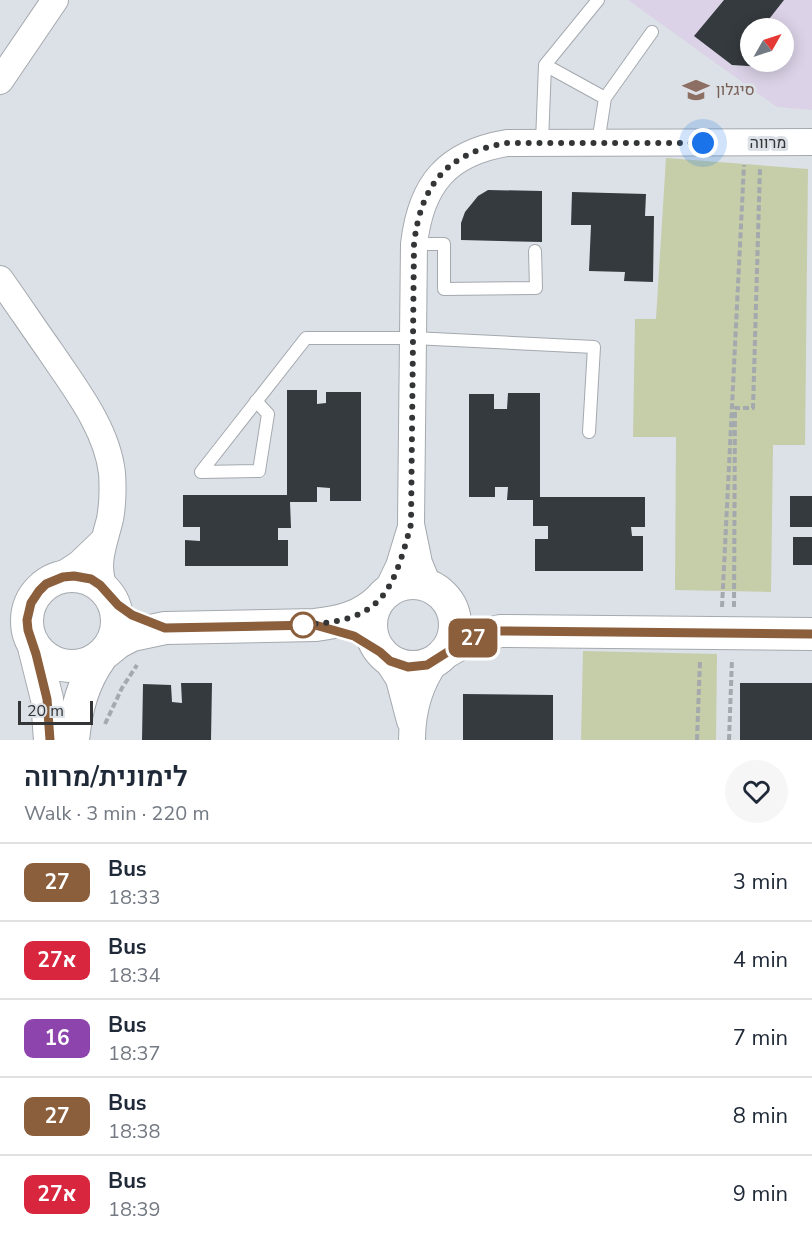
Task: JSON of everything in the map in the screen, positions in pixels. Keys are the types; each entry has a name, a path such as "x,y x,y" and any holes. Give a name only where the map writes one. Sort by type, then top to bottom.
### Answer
{"street":[{"path":"0,81 56,0"},
{"name":"מרווה","path":"439,596 419,563 411,524 414,244 422,204 430,188 452,164 466,155 507,143 812,142"},
{"path":"0,279 76,389 103,440 111,469 113,484 110,520 99,566 117,612 118,626 114,640 90,674 81,696 73,740"},
{"name":"מרווה","path":"383,595 399,566 411,524"},
{"path":"50,740 47,699 27,623 31,603 41,588 79,564 104,540"},
{"path":"56,579 81,576 91,579 132,615 157,630"},
{"path":"33,644 45,657 61,665 82,666 127,638 157,630 315,625 341,621 358,616 368,610 383,595 398,586 410,583 439,596 454,611 469,620 500,631"},
{"path":"383,595 374,609 370,628 373,640 396,672 402,687 412,736"},
{"path":"412,736 421,688 451,643 455,627 454,617 439,596"},
{"path":"315,625 354,636 396,664 408,667 424,666 465,641 500,631 719,627 812,634"}],"lane":[{"path":"542,142 545,65 598,0"},
{"path":"598,143 605,98 652,32"},
{"path":"545,65 605,98"},
{"path":"414,244 444,244 444,290 536,288 535,251"},
{"path":"256,401 268,414 260,471 201,472 256,401 306,338 413,338 594,347 590,432"}],"path":[{"path":"697,740 719,627 735,408 753,408 753,143"},
{"path":"729,740 719,627 753,143"},
{"path":"104,727 134,669 147,656 157,630"}],"shaded area":[{"path":"628,0 812,0 812,110 777,107"}],"green space":[{"path":"666,158 808,169 805,445 773,445 771,592 675,590 676,437 633,437 635,319 656,319"},
{"path":"583,651 717,654 716,740 581,740"}],"building":[{"path":"724,0 784,0 770,18 740,18 740,66 732,65 694,36"},
{"path":"488,190 542,191 542,242 461,240 461,223 465,212 478,196"},
{"path":"572,192 646,194 645,216 654,216 653,282 624,281 625,272 589,271 591,225 571,225"},
{"path":"287,390 317,390 317,404 326,403 326,392 361,392 361,501 330,501 330,488 317,487 317,502 290,502 291,528 278,528 278,540 288,540 288,566 185,566 185,540 200,541 200,527 183,527 183,495 287,495"},
{"path":"508,393 540,393 540,497 645,497 645,527 631,527 632,536 643,536 643,571 535,571 535,539 548,539 548,526 533,526 533,500 507,500 508,487 495,487 495,497 469,497 469,394 494,394 494,409 507,409"},
{"path":"790,496 812,496 812,527 790,527"},
{"path":"793,537 812,537 812,565 793,565"},
{"path":"181,683 212,683 211,740 142,740 143,684 171,685 172,702 182,703"},
{"path":"740,683 812,683 812,740 740,740"},
{"path":"463,694 553,695 553,740 463,740"}],"bus line":[{"name":"27","path":"50,740 47,699 27,620 31,603 41,588 63,577 81,576 91,579 132,615 165,628 315,625 354,636 390,661 408,667 427,665 454,646 500,631 812,634"}],"place":[{"name":"סיגלון","path":"696,90"}],"route":[{"path":"303,625 293,625 347,620 368,610 386,593 406,546 411,524 414,244 422,204 430,188 452,164 479,149 494,145 507,143 703,143"}]}
